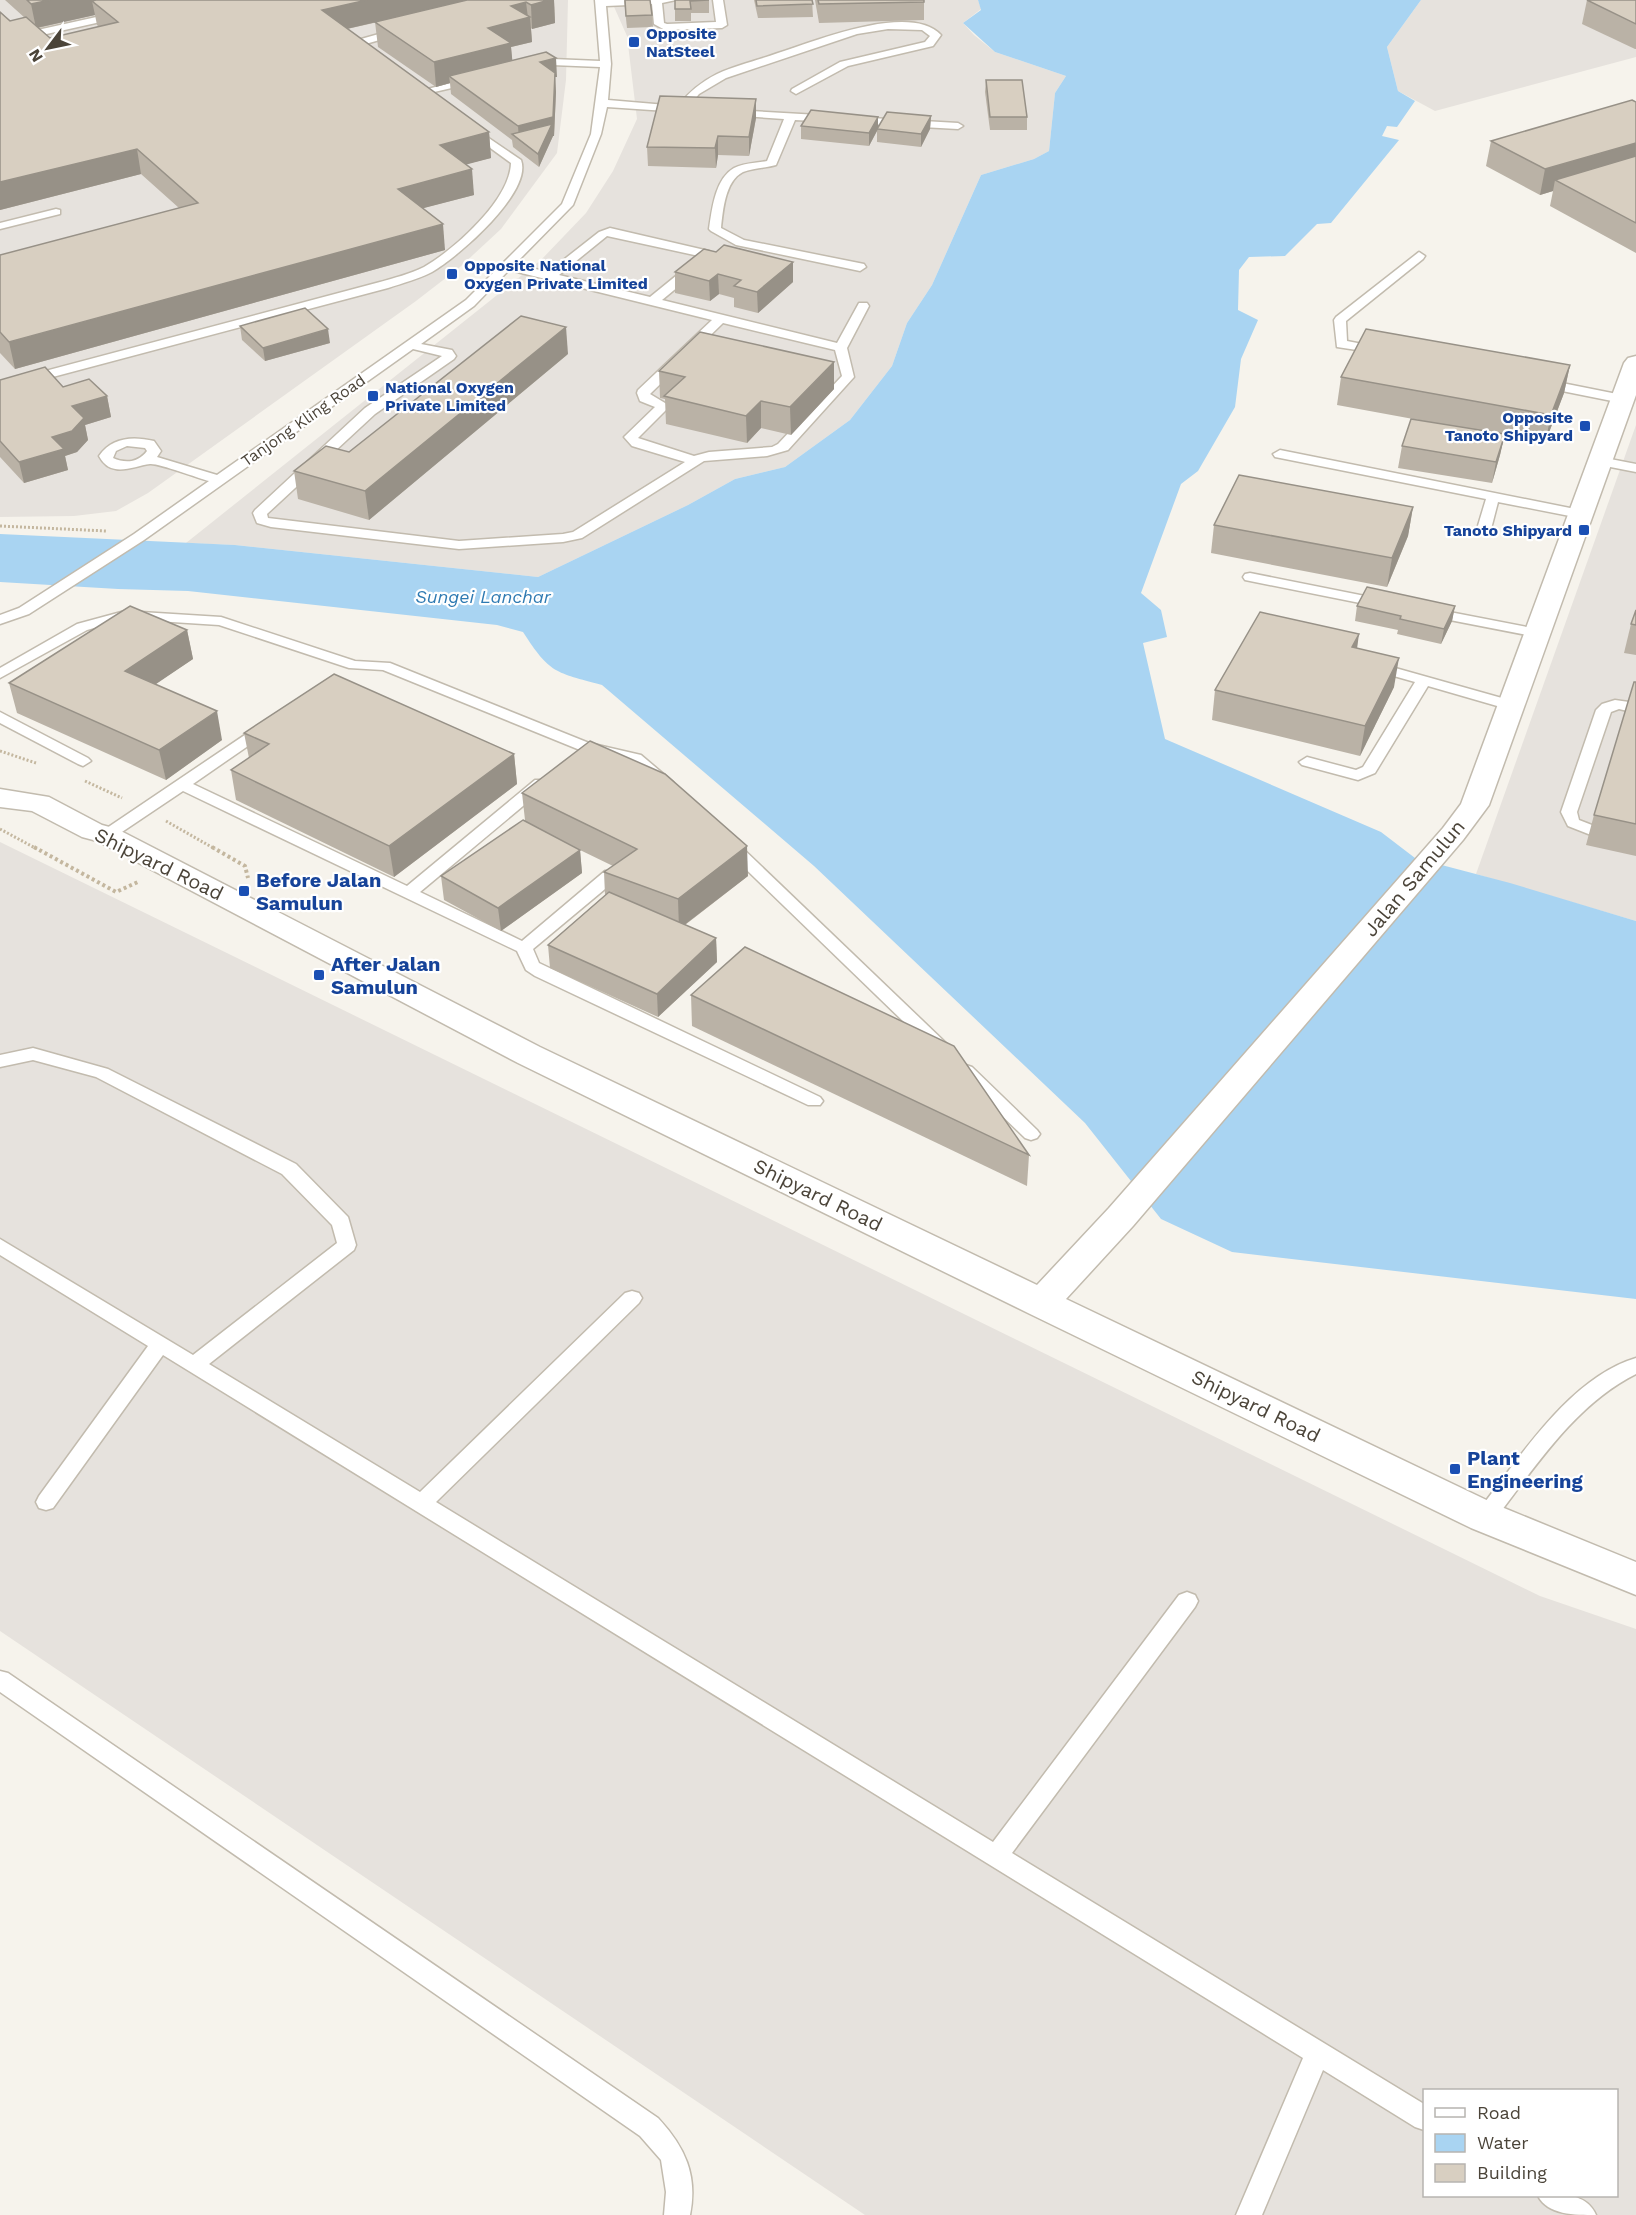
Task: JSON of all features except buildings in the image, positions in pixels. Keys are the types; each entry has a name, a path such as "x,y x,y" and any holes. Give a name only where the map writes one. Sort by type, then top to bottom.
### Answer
{"street":[{"name":"Jalan Samulun","path":"1041,1304 1079,1260 1121,1217 1453,834 1475,805 1636,363"},
{"name":"Shipyard Road","path":"3,797 39,803 92,831 107,835 529,1055 1485,1517 1636,1579"}],"lane":[{"path":"600,2 671,0"},
{"path":"657,1 659,24 664,27 722,25 718,0"},
{"name":"Tanjong Kling Road","path":"0,631 24,611 142,535 470,303 567,205 596,134 602,103 606,64 600,2"},
{"path":"0,17 16,31 33,34 132,13"},
{"path":"602,103 686,109 695,92 722,76 855,31 888,26 924,27 936,35 929,44 844,64 796,91"},
{"path":"377,61 356,45 412,28"},
{"path":"524,67 552,62 606,64"},
{"path":"421,93 489,76"},
{"path":"724,112 790,118 958,126"},
{"path":"790,118 772,163 740,170 732,177 718,201 716,230 740,243 860,267"},
{"path":"0,387 384,285 417,275 435,265 484,224 513,184 519,169 517,162 459,120"},
{"path":"0,226 57,212"},
{"path":"551,276 603,234 610,232 705,254 704,259 652,302"},
{"path":"1388,353 1341,344 1340,320 1419,256"},
{"path":"507,266 841,348"},
{"path":"410,345 448,353 450,356 370,411 260,513 262,520 271,523 459,545 563,538 577,535 696,461 716,454 773,452 783,447 848,377 841,348 863,306"},
{"path":"696,461 637,443 631,437 664,406 645,398 643,393 720,319"},
{"path":"1528,380 1622,399"},
{"path":"1280,454 1580,514"},
{"path":"149,459 218,480"},
{"path":"1600,461 1636,468"},
{"path":"1484,529 1493,497"},
{"path":"1250,577 1537,633"},
{"name":"Tanjong Kling Road","path":"0,620 24,611"},
{"path":"0,674 82,627 125,615 221,621 354,665 385,666 585,747 636,758 647,765 673,790"},
{"path":"1360,662 1511,705"},
{"path":"335,679 354,665"},
{"path":"1306,762 1358,775 1368,770 1424,680"},
{"path":"1591,830 1576,826 1571,822 1569,812 1604,710 1616,704 1636,708"},
{"path":"0,717 83,761"},
{"path":"107,835 278,719"},
{"path":"567,762 585,747"},
{"path":"408,893 550,776"},
{"path":"183,785 524,948 532,966 541,972 814,1101"},
{"path":"715,831 1031,1134"},
{"path":"524,948 611,875"},
{"path":"0,1061 33,1054 102,1073 289,1169 341,1222 346,1245 194,1365"},
{"path":"0,1246 1423,2117"},
{"path":"421,1504 632,1298"},
{"path":"46,1502 160,1344"},
{"path":"1485,1517 1577,1404 1636,1365"},
{"path":"996,1856 1187,1601"},
{"path":"0,1680 649,2127 670,2152 678,2186 677,2215"},
{"path":"1248,2215 1318,2053"},
{"path":"1553,2197 1583,2215"}],"path":[{"path":"0,526 142,535"},
{"path":"0,829 116,892 171,868"}],"shaded area":[{"path":"0,0 568,0 566,80 557,153 501,229 460,267 148,493 116,511 74,516 0,517"},
{"path":"611,0 978,0 981,9 963,23 974,35 995,52 1066,76 1055,93 1049,151 1034,159 981,175 932,285 907,323 892,366 850,420 785,467 735,479 688,505 538,577 235,545 186,543 541,260 586,213 613,171 637,119 627,36"},
{"path":"1421,0 1636,0 1636,57 1435,111 1398,91 1387,47"},
{"path":"1636,425 1636,921 1476,874"},
{"path":"0,842 1540,1596 1636,1629 1636,2215 865,2215 0,1631"}],"water":[{"name":"Sungei Lanchar","path":"978,0 1421,0 1387,47 1398,91 1415,101 1397,127 1387,126 1382,136 1399,140 1331,223 1317,224 1285,256 1249,257 1239,270 1238,310 1258,320 1241,359 1235,407 1198,471 1181,484 1141,593 1161,610 1167,637 1143,643 1165,739 1381,832 1415,858 1510,883 1636,921 1636,1299 1232,1252 1161,1219 1085,1123 814,866 602,685 563,674 547,664 523,632 497,625 188,591 0,582 0,534 235,545 538,577 688,505 735,479 785,467 850,420 892,366 907,323 932,285 981,175 1034,159 1049,151 1055,93 1066,76 995,52 963,23 981,10"}],"place":[{"name":"Opposite NatSteel","path":"634,42"},
{"name":"Opposite National Oxygen Private Limited","path":"452,274"},
{"name":"National Oxygen Private Limited","path":"373,396"},
{"name":"Opposite Tanoto Shipyard","path":"1585,426"},
{"name":"Tanoto Shipyard","path":"1584,530"},
{"name":"Before Jalan Samulun","path":"244,891"},
{"name":"After Jalan Samulun","path":"319,975"},
{"name":"Plant Engineering","path":"1455,1469"}]}
